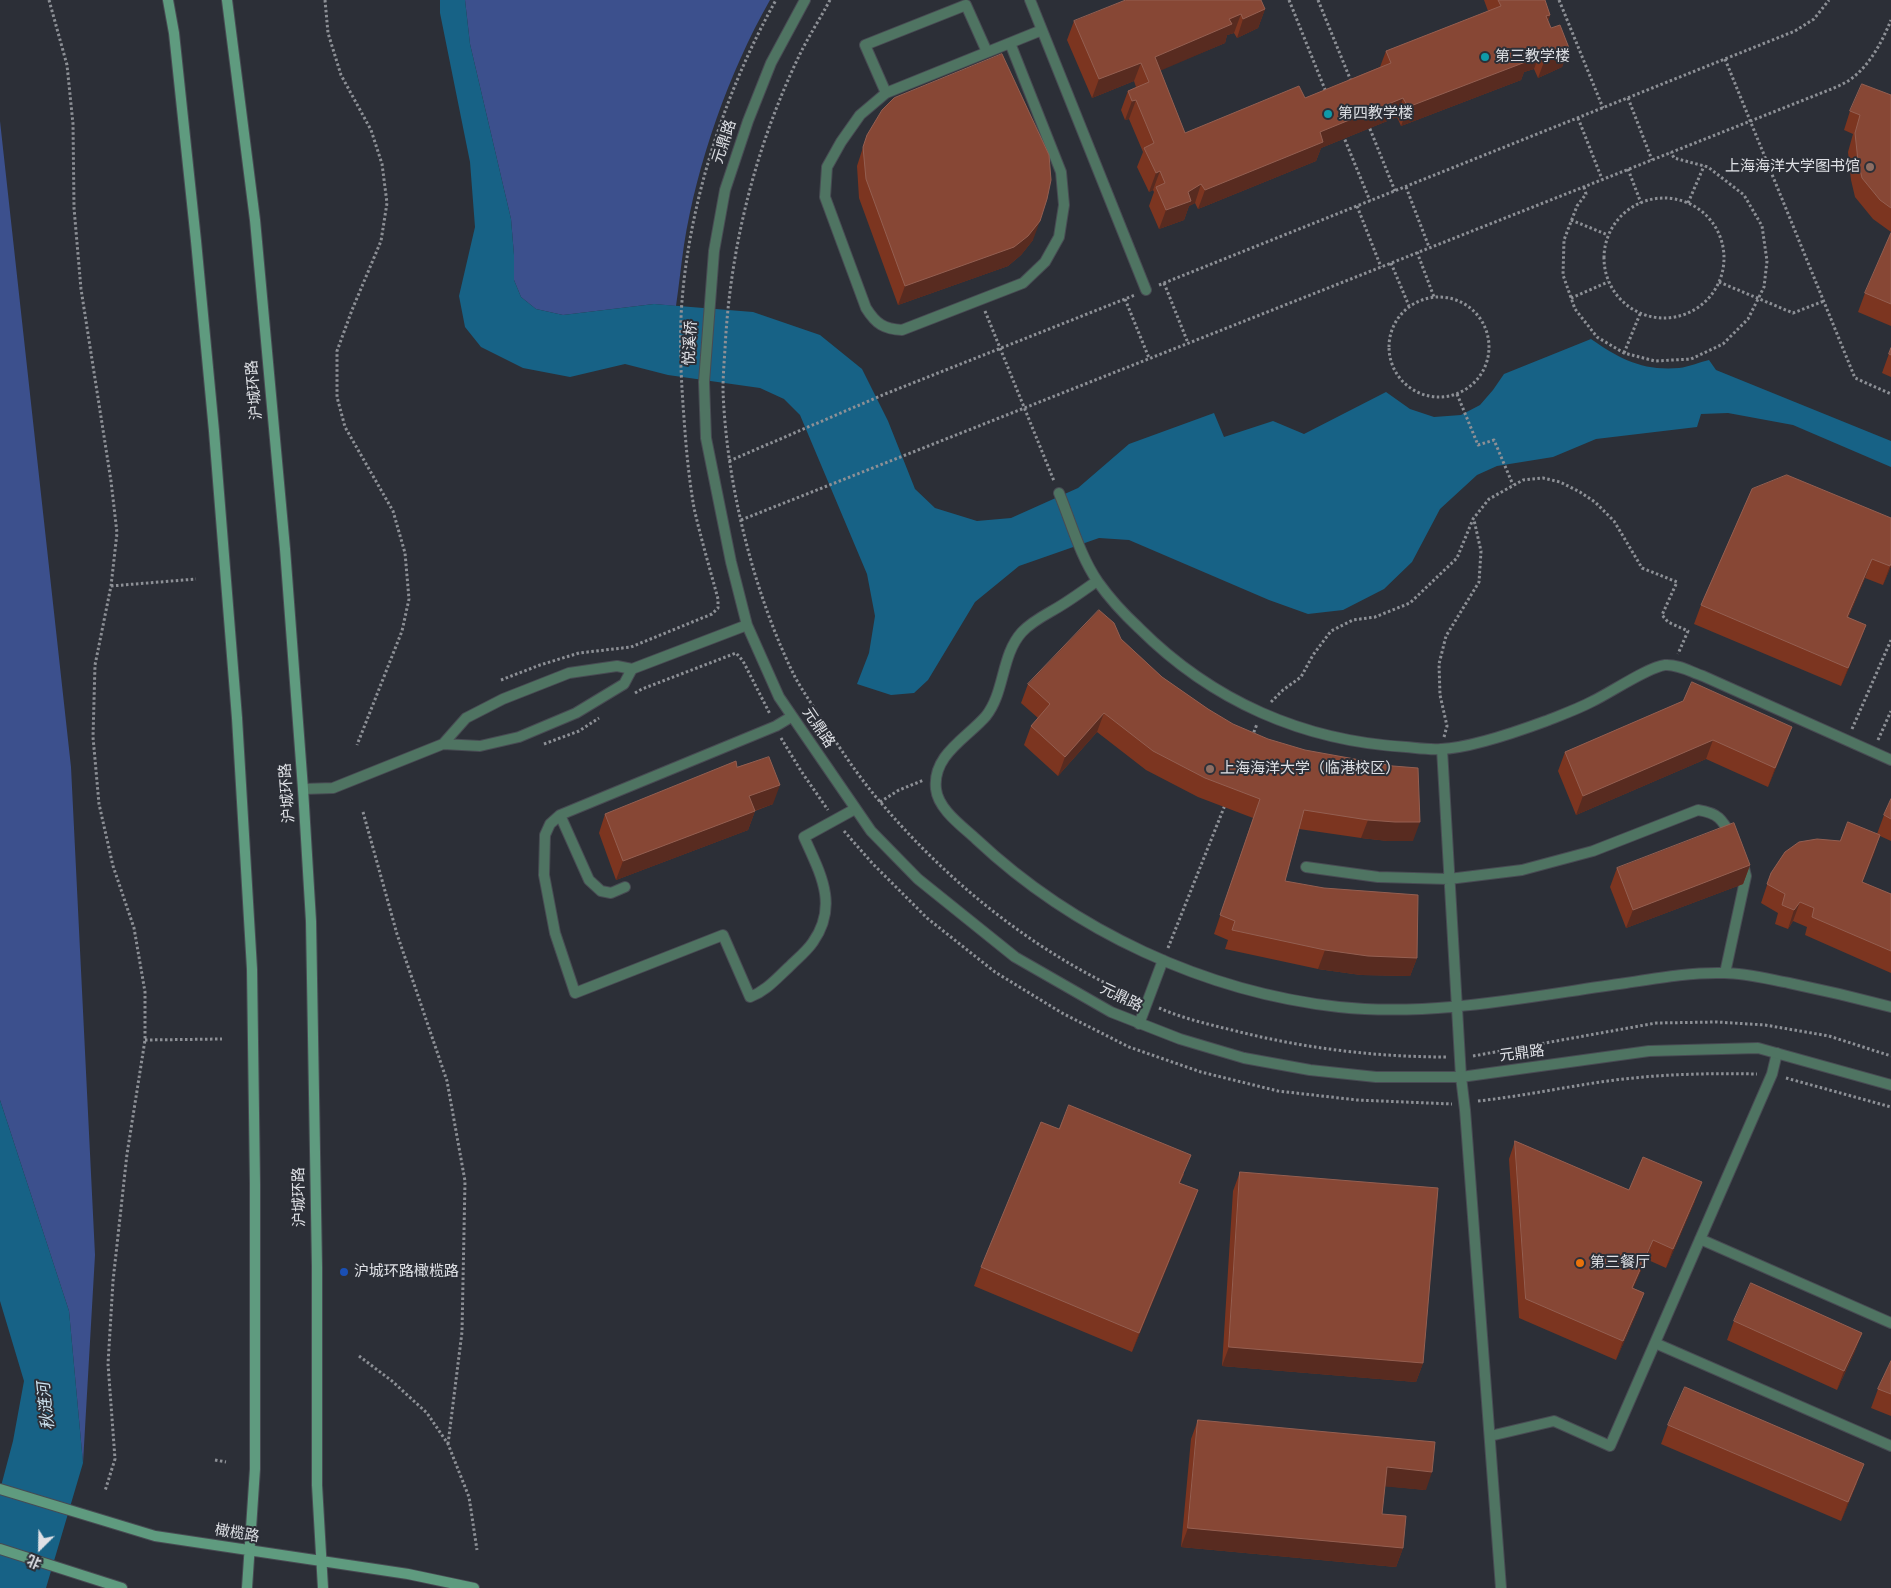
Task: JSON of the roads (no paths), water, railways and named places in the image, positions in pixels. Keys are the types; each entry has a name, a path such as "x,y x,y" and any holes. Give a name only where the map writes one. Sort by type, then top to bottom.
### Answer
{"main road":[{"path":"168,0 195,231 214,431 237,718 251,959 255,1184 255,1469 247,1588"},
{"name":"沪城环路","path":"227,0 256,230 285,549 311,921 317,1267 317,1486 323,1588"},
{"name":"橄榄路","path":"0,1489 155,1536 321,1563 408,1574 474,1588"},
{"path":"0,1549 122,1588"}],"street":[{"name":"元鼎路","path":"708,305 714,251 725,190 748,121 771,63 805,0"},
{"path":"1030,0 1146,290"},
{"path":"886,93 865,45 966,5 987,52"},
{"path":"1010,43 1061,172 1064,205 1059,236 1045,262 1023,284 902,330 888,329 873,320 866,308 825,197 827,167 860,114 886,93 1042,30"},
{"name":"悦溪桥","path":"704,382 708,305"},
{"name":"元鼎路","path":"704,382 706,438 730,562 747,625 778,697 871,831 918,879 1015,957 1111,1012 1139,1024 1180,1039 1244,1058 1310,1070 1376,1076 1461,1077 1649,1051 1758,1048 1891,1084"},
{"path":"1059,493 1082,551 1097,581 1117,606 1156,645 1191,672 1232,700 1276,720 1333,738 1387,746 1442,750 1477,742 1546,721 1592,702 1651,670 1666,665 1703,676 1891,760"},
{"path":"1097,581 1065,604 1032,622 1018,636 1007,659 995,701 986,716 944,757 936,776 936,791 940,803 1003,865 1045,896 1097,928 1163,960 1228,984 1296,1000 1341,1007 1415,1010 1456,1007 1504,1002 1669,977 1725,973 1811,988 1891,1008"},
{"path":"443,744 466,718 503,699 568,674 617,666 632,669 747,625"},
{"path":"303,789 333,788 443,744 480,746 519,737 584,708 624,684 632,669"},
{"path":"792,716 776,726 560,815 550,824 545,835 544,875 555,933 575,993 723,935 750,997 762,993 813,943 823,924 827,903 822,878 804,837 855,809"},
{"path":"1442,750 1459,1056 1501,1588"},
{"path":"1306,867 1378,878 1449,879 1522,870 1593,851 1698,810 1712,812 1724,822 1739,849 1746,876 1725,973"},
{"path":"560,815 588,880 601,891 611,893 625,887"},
{"path":"1139,1024 1163,960"},
{"path":"1490,1436 1554,1421 1610,1446 1772,1074 1776,1053"},
{"path":"1700,1239 1891,1323"},
{"path":"1655,1343 1891,1446"}],"water":[{"path":"440,0 465,0 470,44 511,219 514,280 521,297 536,309 563,315 654,304 753,312 820,335 862,369 888,421 915,489 935,508 977,521 1011,518 1078,488 1129,444 1214,413 1224,437 1273,421 1304,434 1386,392 1410,409 1434,417 1461,415 1480,405 1504,374 1591,339 1622,358 1654,368 1686,367 1709,360 1716,370 1891,441 1891,467 1793,425 1728,413 1701,414 1697,427 1596,439 1553,457 1497,466 1477,475 1440,509 1412,562 1384,589 1343,610 1308,614 1269,600 1129,540 1099,538 1019,566 975,602 928,680 914,693 891,695 857,684 869,653 875,616 867,574 800,415 784,399 760,388 668,375 625,364 570,377 523,368 481,347 465,327 459,296 475,227 470,162 440,13"},
{"name":"秋涟河","path":"0,1100 69,1311 83,1463 46,1588 0,1588 0,1490 13,1441 24,1381 0,1301"}],"place":[{"name":"第三教学楼","path":"1485,57"},
{"name":"第四教学楼","path":"1328,114"},
{"name":"上海海洋大学图书馆","path":"1870,167"},
{"name":"上海海洋大学（临港校区）","path":"1210,769"},
{"name":"第三餐厅","path":"1580,1263"},
{"name":"沪城环路橄榄路","path":"344,1272"}]}
